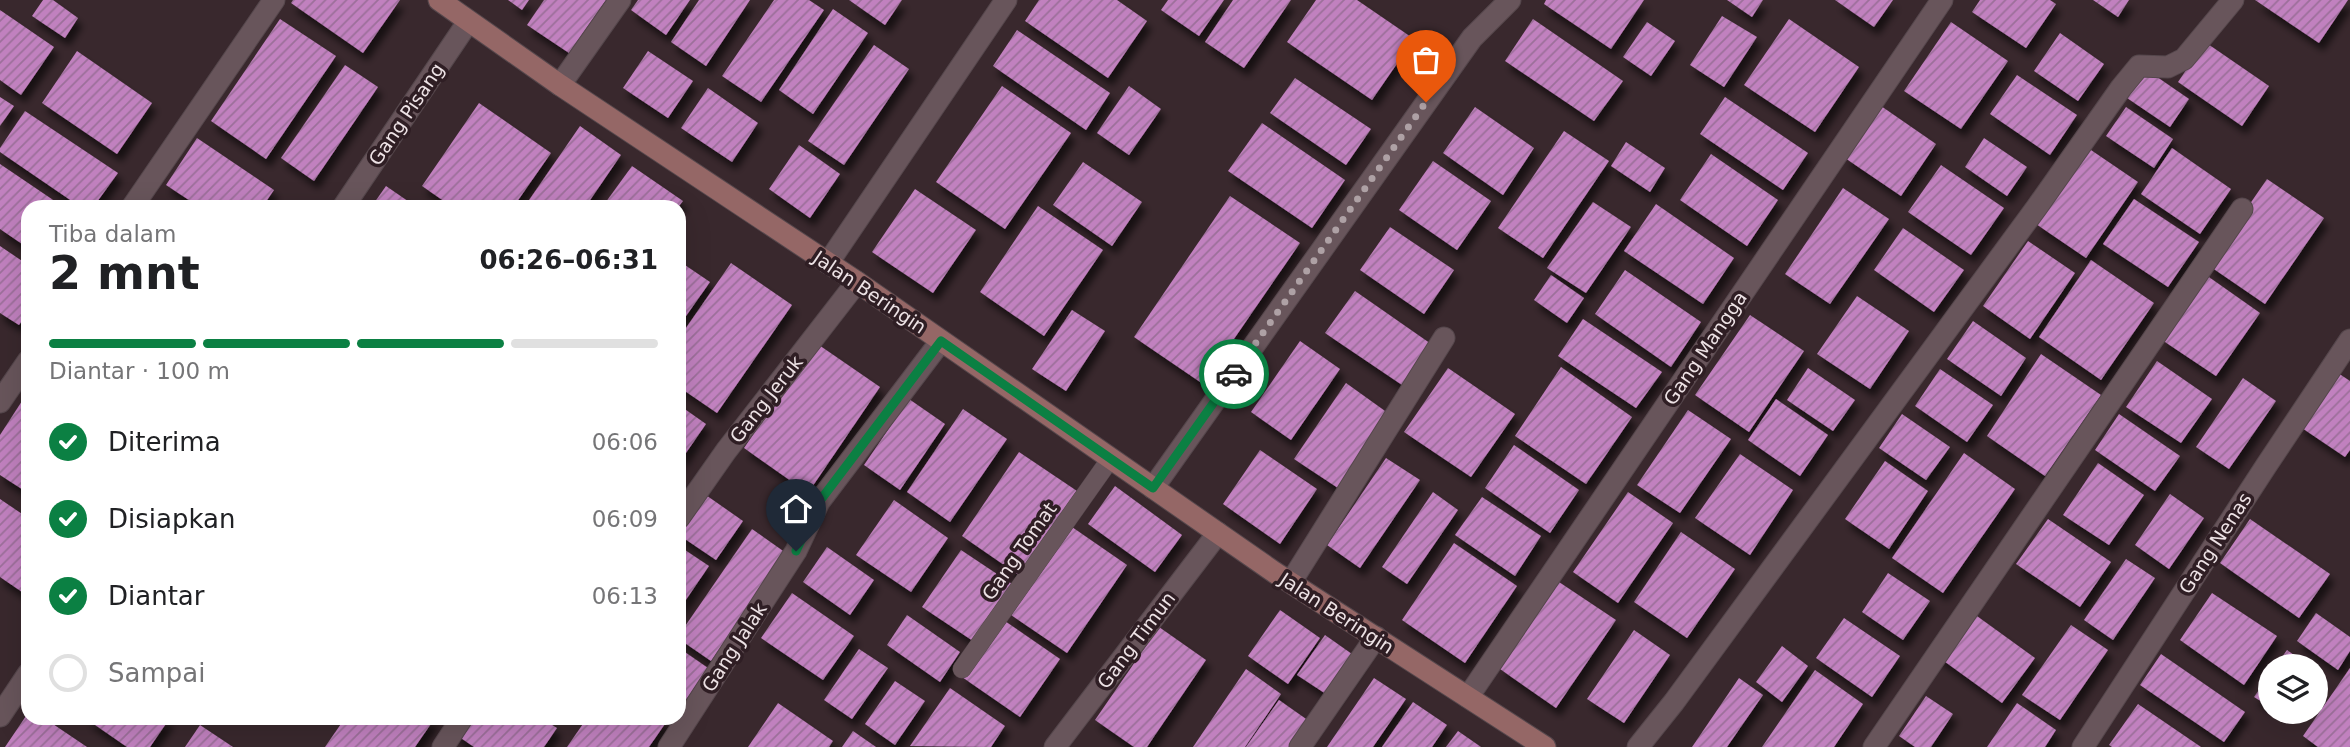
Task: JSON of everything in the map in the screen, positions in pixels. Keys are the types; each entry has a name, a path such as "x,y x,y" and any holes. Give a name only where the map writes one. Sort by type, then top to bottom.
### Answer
{"street":[{"path":"138,200 274,0"},
{"name":"Jalan Beringin","path":"439,0 560,85 857,282 1218,533 1545,747"},
{"path":"560,85 620,0"},
{"path":"828,263 1006,0"},
{"path":"1153,488 1472,38 1510,0"},
{"name":"Gang Mangga","path":"1468,697 1942,0"},
{"path":"1639,747 2037,207 2121,88 2139,66 2168,66 2184,59 2233,0"},
{"name":"Gang Pisang","path":"348,200 468,22"},
{"path":"1874,747 2242,209"},
{"name":"Gang Jeruk","path":"686,508 726,451 857,282"},
{"path":"1291,582 1444,338"},
{"name":"Gang Nenas","path":"2082,747 2350,340"},
{"name":"Gang Jalak","path":"686,721 796,551 819,502 941,341"},
{"path":"0,402 21,371"},
{"name":"Gang Timun","path":"1055,747 1218,533"},
{"path":"1300,747 1376,637"},
{"path":"0,716 21,684"},
{"path":"443,747 457,725"},
{"name":"Gang Jalak","path":"669,747 683,725"}],"lane":[{"name":"Gang Tomat","path":"962,669 1111,458"}],"building":[{"path":"43,0 53,0 78,18 65,38 32,16"},
{"path":"293,0 400,0 363,53 291,3"},
{"path":"508,0 529,0 522,10"},
{"path":"544,0 606,0 569,53 527,25"},
{"path":"638,0 690,0 666,35 631,10"},
{"path":"699,0 750,0 706,66 671,42"},
{"path":"774,0 809,0 824,10 761,102 722,76"},
{"path":"849,0 902,0 885,25"},
{"path":"1039,0 1117,0 1147,21 1108,78 1025,21"},
{"path":"1168,0 1224,0 1199,36 1161,10"},
{"path":"1233,0 1291,0 1244,68 1205,42"},
{"path":"1316,0 1357,0 1414,39 1372,100 1287,42"},
{"path":"1546,0 1644,0 1611,49 1544,4"},
{"path":"1727,0 1763,0 1752,17"},
{"path":"1835,0 1893,0 1874,27"},
{"path":"1980,0 2050,0 2056,4 2026,48 1972,12"},
{"path":"2093,0 2129,0 2118,17"},
{"path":"2255,0 2348,0 2319,43"},
{"path":"833,9 868,33 813,114 779,90"},
{"path":"0,10 54,47 21,95 0,80"},
{"path":"1722,16 1757,37 1724,87 1690,65"},
{"path":"280,19 336,56 266,159 211,121"},
{"path":"1533,19 1623,81 1594,121 1505,61"},
{"path":"1789,19 1859,67 1815,132 1744,85"},
{"path":"1647,22 1675,41 1651,76 1623,57"},
{"path":"1951,22 2008,61 1961,129 1904,91"},
{"path":"1017,30 1110,93 1086,130 993,66"},
{"path":"2060,33 2104,64 2078,101 2034,71"},
{"path":"2205,42 2269,86 2242,126 2178,82"},
{"path":"874,45 909,69 844,165 808,141"},
{"path":"77,51 152,103 117,154 42,103"},
{"path":"648,51 693,81 668,118 623,88"},
{"path":"345,65 378,87 314,181 281,158"},
{"path":"2147,70 2189,99 2170,127 2127,98"},
{"path":"2017,75 2077,115 2050,155 1990,114"},
{"path":"1295,78 1371,129 1346,165 1270,113"},
{"path":"1002,86 1071,133 1005,229 936,182"},
{"path":"1129,86 1161,109 1129,155 1097,133"},
{"path":"708,88 758,123 732,162 681,128"},
{"path":"0,97 14,106 0,126"},
{"path":"1725,97 1808,153 1783,190 1700,134"},
{"path":"479,103 551,153 518,200 442,200 422,186"},
{"path":"1881,106 1936,144 1901,196 1845,158"},
{"path":"1475,107 1534,148 1503,195 1443,153"},
{"path":"2126,107 2173,139 2154,168 2106,136"},
{"path":"25,111 118,173 98,200 70,200 0,152"},
{"path":"1262,123 1345,180 1312,228 1228,171"},
{"path":"580,126 621,155 590,200 529,200"},
{"path":"1564,131 1609,161 1543,258 1498,228"},
{"path":"197,138 274,190 267,200 189,200 166,185"},
{"path":"1984,138 2027,167 2007,196 1965,167"},
{"path":"1626,142 1665,168 1650,192 1611,166"},
{"path":"799,145 840,174 810,218 769,189"},
{"path":"2088,148 2138,182 2086,258 2036,224"},
{"path":"2172,148 2231,189 2200,234 2141,194"},
{"path":"1711,154 1778,200 1747,246 1680,200"},
{"path":"1433,161 1491,201 1457,250 1399,210"},
{"path":"1083,162 1142,202 1112,246 1053,205"},
{"path":"0,164 53,200 21,200 21,243 0,229"},
{"path":"1941,165 2004,208 1971,255 1908,212"},
{"path":"632,166 682,200 607,200"},
{"path":"2267,179 2324,218 2265,304 2208,265"},
{"path":"386,186 406,200 376,200"},
{"path":"1843,188 1889,219 1830,304 1785,274"},
{"path":"915,189 976,230 933,293 872,252"},
{"path":"1230,196 1300,243 1203,384 1134,337"},
{"path":"2134,199 2199,242 2168,287 2103,244"},
{"path":"1593,202 1631,227 1586,293 1547,268"},
{"path":"1656,204 1734,258 1703,304 1624,251"},
{"path":"1038,206 1103,250 1044,336 980,292"},
{"path":"1390,227 1454,270 1424,314 1360,270"},
{"path":"1903,228 1964,270 1934,312 1874,270"},
{"path":"2028,241 2075,273 2030,339 1983,306"},
{"path":"0,246 21,260 21,322 19,325 0,313"},
{"path":"2091,260 2154,303 2101,380 2039,337"},
{"path":"731,263 792,305 717,413 686,392 686,328"},
{"path":"686,266 710,282 686,316"},
{"path":"1625,270 1701,322 1671,367 1595,314"},
{"path":"1551,275 1584,298 1567,323 1534,300"},
{"path":"2206,275 2260,313 2216,376 2162,340"},
{"path":"1355,291 1434,346 1405,387 1325,333"},
{"path":"1857,296 1909,331 1870,389 1817,354"},
{"path":"1072,310 1105,331 1066,391 1032,369"},
{"path":"1750,315 1804,351 1749,432 1695,395"},
{"path":"1583,319 1662,372 1636,408 1558,356"},
{"path":"1973,321 2026,358 2001,396 1947,359"},
{"path":"1300,341 1340,369 1291,440 1251,412"},
{"path":"816,343 880,387 808,493 744,448"},
{"path":"2041,354 2101,395 2045,476 1987,436"},
{"path":"2157,361 2212,399 2181,443 2126,407"},
{"path":"1561,367 1632,417 1586,484 1515,436"},
{"path":"1448,368 1515,414 1471,477 1404,432"},
{"path":"1808,368 1855,400 1833,431 1787,400"},
{"path":"1940,369 1993,405 1967,442 1915,406"},
{"path":"2335,371 2350,381 2350,450 2345,457 2299,426"},
{"path":"2243,378 2276,401 2229,469 2196,447"},
{"path":"1346,383 1392,416 1341,490 1294,459"},
{"path":"909,399 945,424 900,490 864,465"},
{"path":"1776,399 1828,435 1800,476 1748,440"},
{"path":"21,403 21,488 0,475 0,435"},
{"path":"963,409 1007,439 950,522 907,492"},
{"path":"686,410 706,424 686,453"},
{"path":"1688,410 1731,439 1680,513 1637,485"},
{"path":"1902,414 1950,447 1926,480 1879,448"},
{"path":"2119,414 2180,456 2155,491 2095,450"},
{"path":"1514,445 1579,490 1550,533 1485,488"},
{"path":"1260,450 1317,489 1280,544 1223,504"},
{"path":"1019,452 1077,491 1020,576 962,536"},
{"path":"1964,453 2015,489 1943,593 1892,558"},
{"path":"1740,454 1793,490 1750,555 1695,518"},
{"path":"1386,458 1420,480 1360,568 1327,545"},
{"path":"1885,461 1928,491 1889,549 1845,519"},
{"path":"2098,463 2144,495 2109,545 2063,515"},
{"path":"1115,486 1182,535 1155,572 1088,524"},
{"path":"1433,492 1458,510 1407,584 1382,567"},
{"path":"1628,492 1673,523 1618,603 1573,572"},
{"path":"703,493 743,521 716,560 686,540 686,518"},
{"path":"2170,494 2204,518 2169,569 2135,545"},
{"path":"1482,497 1541,536 1515,576 1455,535"},
{"path":"0,499 21,513 21,591 0,577"},
{"path":"894,500 948,538 911,592 856,555"},
{"path":"2048,519 2111,562 2080,607 2016,564"},
{"path":"2250,519 2330,574 2299,618 2220,563"},
{"path":"1072,527 1127,565 1067,653 1011,615"},
{"path":"752,529 786,553 711,661 686,644 686,625"},
{"path":"1681,532 1735,569 1687,638 1634,602"},
{"path":"1454,543 1517,586 1465,663 1402,620"},
{"path":"827,547 874,580 850,615 803,582"},
{"path":"961,550 1012,584 973,641 922,607"},
{"path":"686,551 709,566 686,600"},
{"path":"2126,559 2155,578 2113,640 2084,620"},
{"path":"1888,573 1930,601 1903,640 1862,612"},
{"path":"1559,582 1616,620 1556,708 1500,669"},
{"path":"792,593 854,636 823,680 761,638"},
{"path":"2212,593 2277,636 2265,654 2258,654 2258,664 2244,685 2180,640"},
{"path":"1280,610 1320,638 1288,684 1248,656"},
{"path":"1970,611 2035,658 2002,703 1937,656"},
{"path":"2316,613 2350,637 2350,651 2338,670 2328,663 2328,654 2315,654 2297,641"},
{"path":"907,615 960,652 940,682 887,645"},
{"path":"1844,618 1900,656 1872,697 1816,658"},
{"path":"1002,619 1060,659 1020,717 962,677"},
{"path":"2071,625 2108,650 2060,720 2022,695"},
{"path":"1159,627 1206,660 1147,747 1134,747 1095,720"},
{"path":"1634,630 1670,655 1624,723 1587,699"},
{"path":"1325,635 1359,659 1332,698 1297,675"},
{"path":"1782,646 1808,666 1782,702 1756,682"},
{"path":"859,649 888,668 852,719 824,700"},
{"path":"686,653 708,668 686,700"},
{"path":"2161,654 2245,712 2224,742 2140,685"},
{"path":"2350,668 2350,747 2318,747 2303,736 2311,724 2328,724 2328,700"},
{"path":"1246,669 1281,694 1245,747 1193,747"},
{"path":"1815,670 1863,704 1834,747 1762,747"},
{"path":"1374,678 1406,699 1373,747 1327,747"},
{"path":"1739,678 1763,695 1727,747 1692,747"},
{"path":"895,681 925,701 895,745 865,724"},
{"path":"950,688 1005,726 991,747 910,746"},
{"path":"1926,696 1953,714 1931,747 1915,747 1899,736"},
{"path":"1279,700 1309,721 1292,747 1246,747"},
{"path":"1413,702 1447,725 1432,747 1382,747"},
{"path":"778,703 833,741 829,747 748,747"},
{"path":"2017,703 2056,730 2045,747 1987,747"},
{"path":"2138,704 2201,747 2109,745"},
{"path":"21,723 54,725 87,747 5,747"},
{"path":"95,725 165,725 150,747 127,747"},
{"path":"200,725 233,747 185,747"},
{"path":"340,725 430,725 415,747 325,747"},
{"path":"461,725 552,725 557,728 544,747 474,747 455,734"},
{"path":"582,725 664,725 649,747 567,747"},
{"path":"853,731 876,747 842,747"},
{"path":"1458,731 1481,747 1446,747"}],"way so far":[{"path":"1234,374 1426,102"}],"route":[{"path":"796,551 819,502 941,341 1153,488 1234,374"}]}
